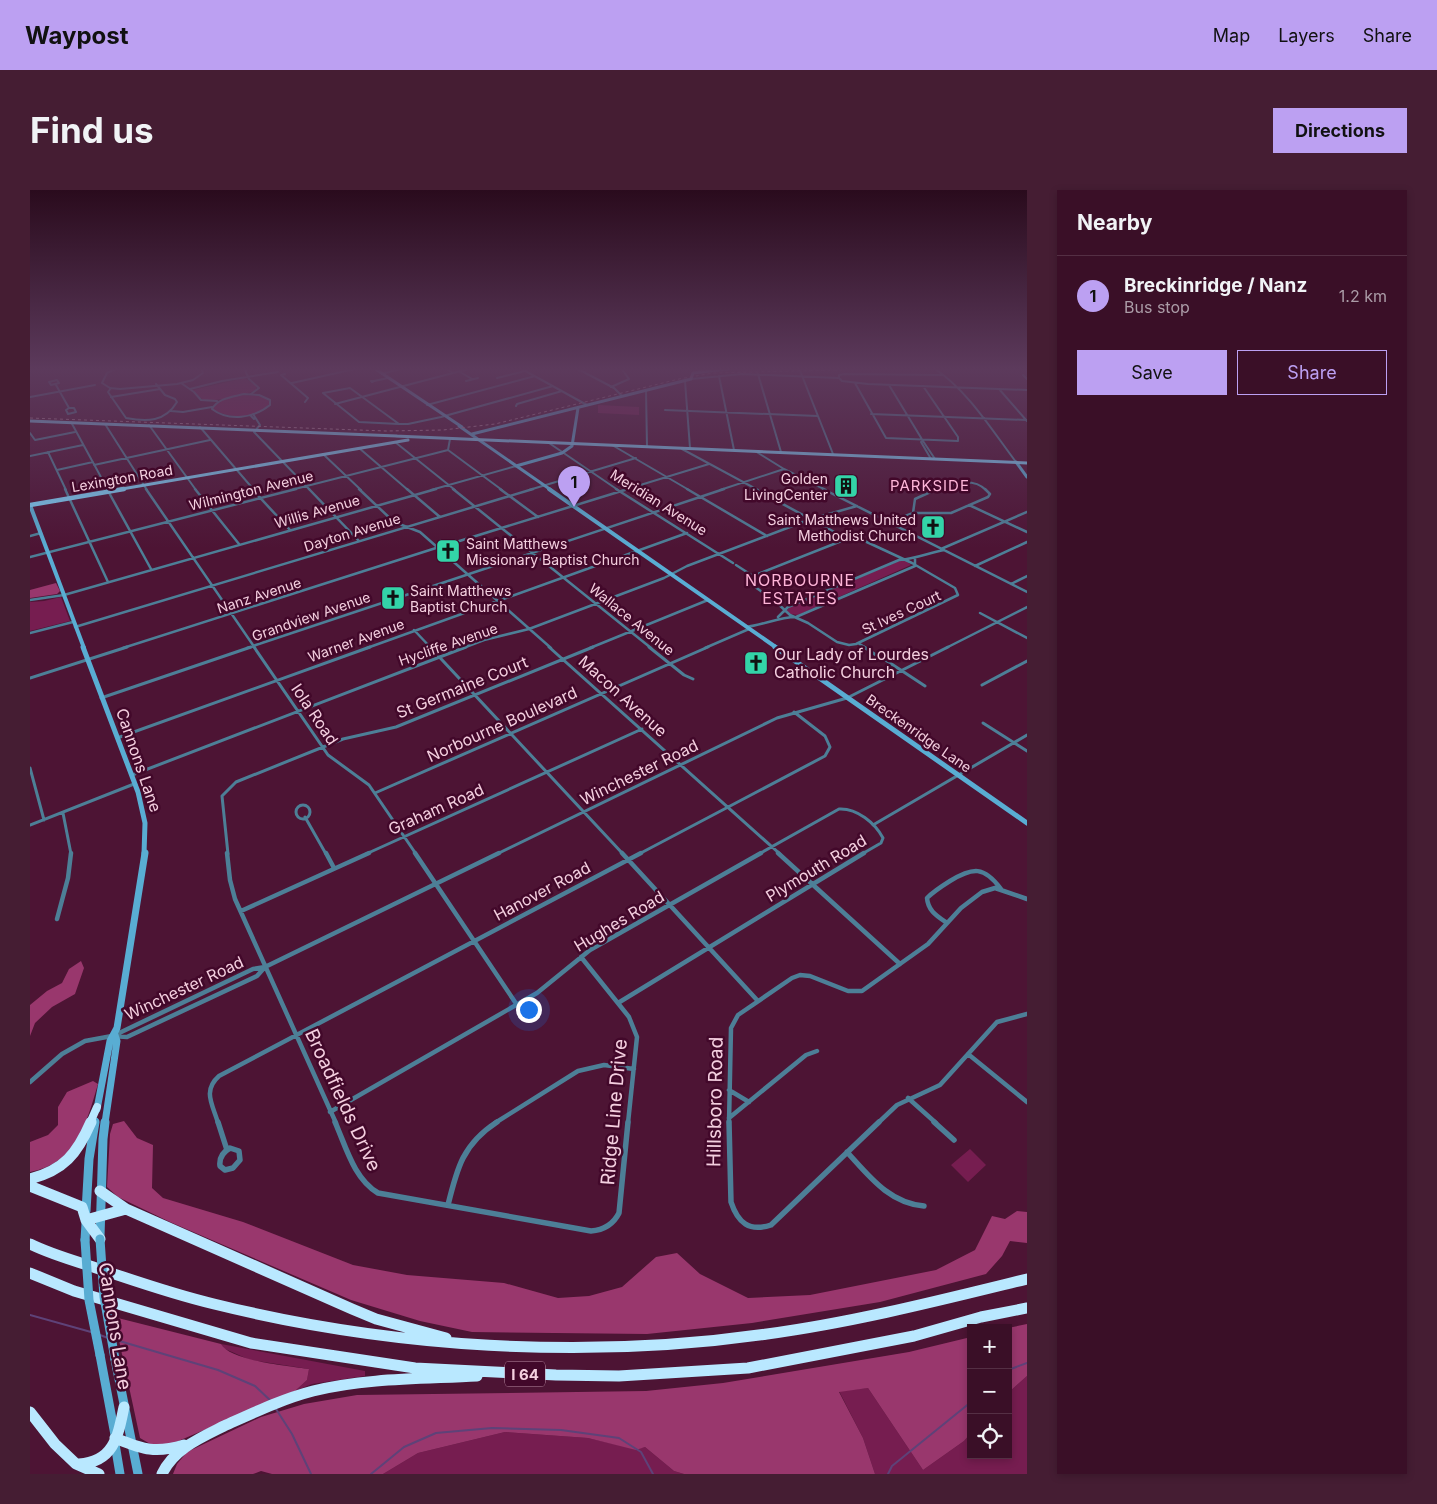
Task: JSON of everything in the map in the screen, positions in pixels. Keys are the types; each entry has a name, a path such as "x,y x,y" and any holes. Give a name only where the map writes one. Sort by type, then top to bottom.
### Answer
{"highway":[{"path":"30,1179 46,1175 61,1167 72,1157 84,1141 98,1106"},
{"path":"30,1186 82,1207 86,1220 100,1239"},
{"path":"100,1191 126,1209 376,1319 461,1342"},
{"path":"86,1220 126,1209"},
{"name":"I 64","path":"30,1244 38,1249 161,1291 274,1320 331,1329 461,1342 536,1346 616,1345 728,1339 793,1330 879,1314 1027,1279"},
{"name":"I 64","path":"30,1273 74,1291 251,1343 415,1368 516,1374 618,1376 748,1368 914,1336 981,1317 1027,1308"},
{"path":"115,1438 146,1452 157,1452 190,1443 244,1417 298,1396 326,1388 363,1382 516,1374"},
{"path":"76,1464 89,1465 105,1458 112,1450 124,1407"},
{"path":"30,1412 55,1444 76,1464 99,1474"},
{"path":"162,1474 172,1457 190,1443"}],"main road":[{"path":"200,428 572,444"},
{"name":"Breckenridge Lane","path":"462,428 959,776 1026,820"},
{"path":"460,438 470,433 497,428"},
{"path":"562,454 572,446 575,428"},
{"path":"395,436 404,438"},
{"name":"Lexington Road","path":"395,442 404,438 418,438"},
{"path":"418,438 460,438 1027,463"},
{"name":"Lexington Road","path":"30,505 418,438"},
{"name":"Willis Avenue","path":"516,466 562,454"},
{"path":"1016,462 1027,477"},
{"name":"Cannons Lane","path":"30,505 101,698 132,775 143,812 146,850 115,1035 117,1041 107,1103 100,1191 100,1239 104,1297 138,1474"},
{"name":"Cannons Lane","path":"115,1035 110,1041 89,1159 85,1240 90,1300 120,1474"},
{"path":"98,1106 107,1103"}],"street":[{"path":"74,428 151,569"},
{"name":"Iola Road","path":"108,428 144,486 214,585 276,680 323,747 334,762 363,778 375,793 517,1004"},
{"path":"150,428 239,544"},
{"path":"200,428 235,470 290,530"},
{"path":"647,428 647,447"},
{"path":"688,428 690,448"},
{"path":"729,428 734,450"},
{"path":"773,428 781,452"},
{"path":"822,428 832,454"},
{"path":"880,428 886,438 955,442 959,440 951,428"},
{"path":"915,428 923,441 921,442 933,459"},
{"path":"990,428 1016,462"},
{"path":"257,430 254,432 359,541"},
{"path":"30,433 35,440 76,432"},
{"path":"451,438 448,450 538,517"},
{"path":"57,470 127,458 210,440"},
{"name":"Wallace Avenue","path":"395,442 694,680"},
{"name":"Meridian Avenue","path":"549,443 562,454 753,576"},
{"path":"30,456 83,445"},
{"path":"612,445 767,536"},
{"path":"359,448 440,517"},
{"path":"681,448 847,539"},
{"name":"Wilmington Avenue","path":"30,557 448,450"},
{"path":"755,451 784,469 1027,592"},
{"path":"48,452 108,582"},
{"name":"Macon Avenue","path":"322,454 394,522 420,532 468,573 900,964"},
{"name":"Dayton Avenue","path":"30,633 74,624 214,585 636,458"},
{"name":"Nanz Avenue","path":"30,678 709,464"},
{"name":"Willis Avenue","path":"30,600 64,594 108,582 516,466"},
{"name":"Grandview Avenue","path":"101,698 468,573 784,469"},
{"path":"890,522 913,513 946,514 988,497 989,493 977,485 960,483 918,497 914,500 913,513"},
{"path":"914,504 928,513"},
{"name":"Hycliffe Avenue","path":"132,775 489,638 529,629 767,536 857,506"},
{"path":"969,506 1027,532"},
{"name":"Norbourne Boulevard","path":"776,619 784,610 903,559 915,559 942,550 1027,512"},
{"path":"30,536 41,533"},
{"name":"Warner Avenue","path":"117,738 687,533"},
{"path":"796,617 748,582 748,578 853,537 862,538 915,566"},
{"path":"976,566 1027,542"},
{"name":"Norbourne Boulevard","path":"932,552 937,547"},
{"path":"915,559 915,566"},
{"name":"Norbourne Boulevard","path":"375,793 760,625 776,619 796,617 915,566"},
{"name":"St Ives Court","path":"796,617 837,642 849,645 858,643 957,597 958,592 951,586 915,566"},
{"path":"1011,584 1027,576"},
{"name":"St Germaine Court","path":"225,791 236,782 323,747 349,737 396,727 708,600"},
{"name":"Winchester Road","path":"30,1082 62,1052 74,1045 90,1039 115,1035 253,969 265,967 777,718 847,698 1027,607"},
{"path":"980,613 1027,638"},
{"name":"Norbourne Boulevard","path":"750,630 760,625"},
{"path":"414,630 476,694 758,1000"},
{"path":"858,643 880,657"},
{"path":"884,659 925,686"},
{"path":"982,685 1027,661"},
{"name":"Hanover Road","path":"227,1150 209,1094 209,1087 217,1077 827,754 830,747 827,738 794,712"},
{"path":"983,723 1027,751"},
{"name":"Graham Road","path":"241,911 642,729"},
{"name":"Plymouth Road","path":"618,1003 881,843 883,836 873,825 1027,735"},
{"path":"30,768 44,820"},
{"path":"30,825 134,784"},
{"name":"Broadfields Drive","path":"225,791 221,800 230,880 241,911 295,1035 359,1175 366,1186 378,1192 591,1231 600,1231 610,1226"},
{"name":"Hughes Road","path":"330,1112 517,1004 551,983 582,957 842,808 852,810 873,825"},
{"path":"57,919 68,878 71,858 70,841 63,813"},
{"path":"305,817 334,868"},
{"path":"947,923 932,912 926,901 927,898 965,871 973,869 983,872 997,882 1001,889 1027,899"},
{"name":"Hillsboro Road","path":"749,1227 740,1221 730,1202 728,1118 731,1034 733,1021 738,1014 792,978 800,976 810,976 848,992 862,991 928,944 961,908 982,892 991,888 1001,889"},
{"name":"Ridge Line Drive","path":"582,957 632,1022 636,1031 620,1207 617,1218 610,1226"},
{"name":"Winchester Road","path":"115,1035 127,1037 172,1017 256,976 265,967"},
{"path":"210,990 212,997"},
{"path":"169,1010 172,1017"},
{"path":"749,1227 762,1228 771,1224 897,1105 908,1098 928,1092 940,1085 997,1022 1027,1014"},
{"path":"728,1118 806,1055 817,1051"},
{"path":"968,1054 1027,1102"},
{"path":"448,1205 461,1160 472,1143 485,1130 578,1071 604,1065 634,1069"},
{"path":"729,1090 749,1102"},
{"path":"908,1098 954,1140"},
{"path":"236,1149 240,1156 236,1166 229,1170 222,1168 219,1163 221,1155 227,1150 236,1149"},
{"path":"847,1152 893,1197 906,1205 924,1206"}],"shaded area":[{"path":"899,561 906,561 911,565 798,615 790,614 786,611 790,607"},
{"path":"56,583 60,591 57,594 30,598 30,590"},
{"path":"61,597 70,621 30,631 30,602"},
{"path":"81,961 84,968 75,994 52,1007 35,1023 30,1036 30,1005 47,991 62,983 69,969"},
{"path":"93,1081 98,1084 84,1127 77,1140 59,1160 30,1172 30,1142 48,1135 58,1125 58,1107 67,1092"},
{"path":"124,1121 137,1138 153,1145 152,1188 163,1198 243,1222 353,1265 407,1275 504,1283 558,1298 589,1296 622,1287 656,1257 677,1253 700,1274 748,1298 810,1295 936,1270 975,1250 992,1216 1005,1219 1017,1211 1027,1212 1027,1243 1010,1241 1002,1256 986,1274 880,1302 752,1323 647,1334 472,1332 420,1321 351,1300 170,1222 118,1197 107,1187 110,1134 113,1124"},
{"path":"970,1149 986,1165 968,1182 951,1165"},
{"path":"114,1317 221,1344 236,1355 248,1359 309,1369 307,1380 295,1391 169,1445 152,1445 140,1438"},
{"path":"1027,1324 1027,1376 1012,1389 1012,1369 1012,1327"},
{"path":"967,1338 967,1438 923,1470 868,1388 839,1392 863,1438 875,1474 684,1474 674,1471 645,1447 636,1450 588,1438 505,1432 418,1453 383,1474 272,1474 261,1471 253,1474 173,1474 177,1464 187,1452 261,1417 304,1404 357,1395 646,1391 723,1383 909,1352"},
{"path":"221,1344 365,1371 365,1376 312,1384 295,1391 307,1380 309,1369 250,1360 223,1348"},
{"path":"1027,1376 1027,1474 875,1474 863,1438 839,1391 868,1388 923,1470 967,1438 967,1459 1012,1459 1012,1389"},
{"path":"505,1432 588,1438 636,1449 645,1447 674,1471 684,1474 383,1474 418,1453"}],"waterway":[{"path":"30,1315 91,1332"},
{"path":"100,1335 108,1338"},
{"path":"116,1340 218,1370 255,1386 271,1401"},
{"path":"1011,1369 1027,1363"},
{"path":"888,1474 892,1466 967,1405"},
{"path":"276,1409 292,1434 311,1474"},
{"path":"371,1474 404,1447 436,1433 492,1428 561,1430 619,1438 641,1452 653,1474"}],"railway":[{"path":"302,428 386,431 461,428"}],"place":[{"name":"Golden LivingCenter","path":"846,486"},
{"name":"Breckinridge / Nanz","path":"574,507"},
{"name":"Saint Matthews United Methodist Church","path":"933,527"},
{"name":"Saint Matthews Missionary Baptist Church","path":"448,551"},
{"name":"Saint Matthews Baptist Church","path":"393,598"},
{"name":"Our Lady of Lourdes Catholic Church","path":"756,663"}],"district":[{"name":"PARKSIDE","path":"930,485"},
{"name":"NORBOURNE ESTATES","path":"800,589"}]}
